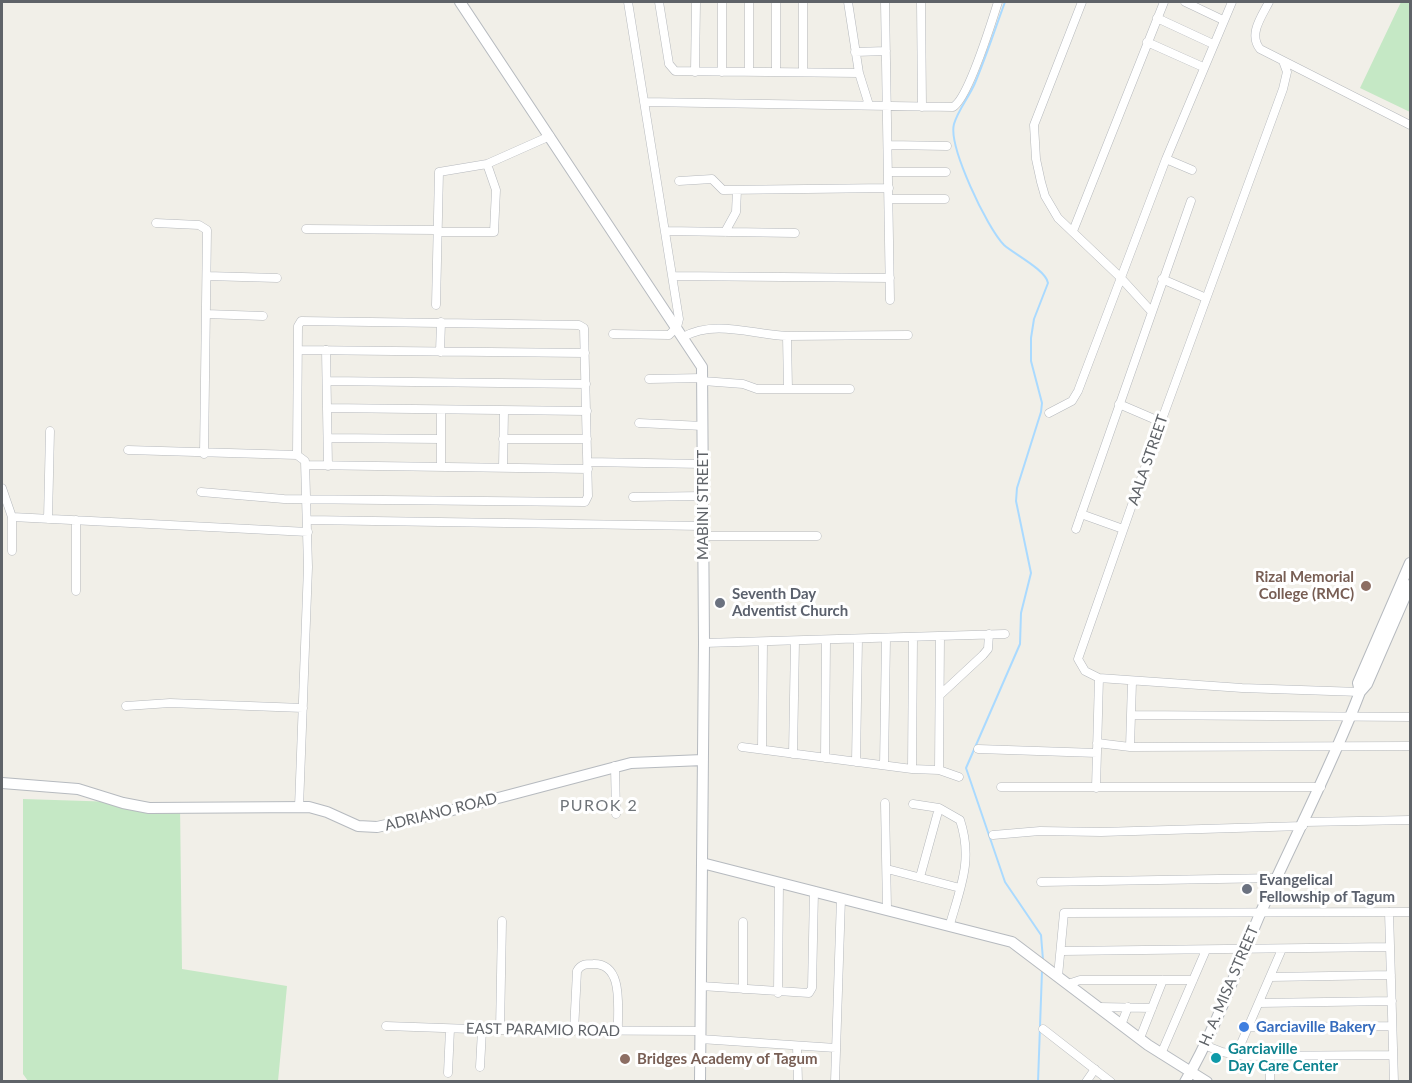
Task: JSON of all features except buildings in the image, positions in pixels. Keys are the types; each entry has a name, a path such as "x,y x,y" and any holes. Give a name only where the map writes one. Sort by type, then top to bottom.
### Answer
{"street":[{"name":"MABINI STREET","path":"460,2 701,363 703,380 704,643 700,1082"},
{"path":"628,2 666,231 680,332"},
{"path":"659,2 670,68 695,72 859,73"},
{"path":"695,72 696,2"},
{"path":"722,2 722,72"},
{"path":"748,2 749,72"},
{"path":"776,2 776,72"},
{"path":"803,2 803,72"},
{"path":"848,2 859,73 869,105"},
{"path":"885,2 889,105 891,300"},
{"path":"921,2 922,107"},
{"path":"644,102 922,107 958,104 978,59 998,2"},
{"path":"1082,2 1034,125 1035,159 1045,196 1058,218 1120,277 1151,311"},
{"path":"1073,231 1164,2"},
{"path":"1185,2 1223,20"},
{"path":"1049,413 1072,401 1076,395 1166,159 1232,2"},
{"path":"1269,2 1254,38 1260,49 1410,125"},
{"path":"1157,18 1213,44"},
{"path":"1147,42 1203,67"},
{"path":"855,52 886,51"},
{"name":"AALA STREET","path":"1099,678 1084,671 1078,658 1161,422 1283,89 1287,72 1283,61"},
{"path":"436,304 439,172 487,164 550,136"},
{"path":"889,146 947,146"},
{"path":"1166,159 1192,170"},
{"path":"306,230 494,232 496,190 487,164"},
{"path":"889,172 946,172"},
{"path":"679,181 712,179 723,190 889,188"},
{"path":"726,232 736,212 737,190"},
{"path":"890,199 945,198"},
{"path":"1076,529 1191,201"},
{"path":"156,223 206,228 204,454"},
{"path":"666,231 795,233"},
{"path":"207,276 277,278"},
{"path":"673,276 890,278"},
{"path":"1162,279 1206,298"},
{"path":"206,314 262,316"},
{"path":"201,492 307,499 583,502 588,498 585,330 581,325 301,321 298,350 297,455"},
{"path":"440,352 441,322"},
{"path":"613,334 666,335 722,328 787,336 908,335"},
{"path":"787,336 788,389"},
{"path":"298,350 585,353"},
{"path":"326,351 328,466"},
{"path":"649,379 703,380 743,384 757,389 850,389"},
{"path":"327,381 586,384"},
{"path":"1119,404 1161,422"},
{"path":"327,408 586,411"},
{"path":"441,410 441,467"},
{"path":"502,468 504,411"},
{"path":"639,423 703,426"},
{"path":"48,519 50,431"},
{"path":"329,438 441,439"},
{"path":"503,439 587,439"},
{"path":"128,450 297,455 304,458 308,532 299,807"},
{"path":"306,465 502,468 702,464"},
{"path":"2,488 12,517 12,551"},
{"path":"633,497 703,496"},
{"path":"1082,514 1124,529"},
{"path":"12,517 308,532"},
{"path":"76,520 76,591"},
{"path":"308,520 817,536"},
{"path":"1397,606 1410,563"},
{"path":"1397,606 1410,585"},
{"name":"H. A. MISA STREET","path":"1188,1077 1277,878 1321,788 1361,686 1397,606"},
{"path":"941,694 983,655 987,649 989,634"},
{"path":"704,643 1005,634"},
{"path":"939,770 940,636"},
{"path":"912,769 913,638"},
{"path":"856,762 858,639"},
{"path":"884,765 886,639"},
{"path":"825,758 826,640"},
{"path":"794,754 795,641"},
{"path":"762,749 763,642"},
{"path":"1096,788 1099,678 1132,682 1361,686"},
{"path":"1130,747 1132,682"},
{"path":"126,706 170,703 303,708"},
{"path":"1131,715 1410,717"},
{"path":"1097,743 1130,747 1410,746"},
{"path":"742,747 912,769 939,770 959,777"},
{"path":"978,749 1097,753"},
{"name":"ADRIANO ROAD","path":"2,783 78,789 123,803 149,808 319,808 358,826 377,827 445,812 615,766 643,761 703,760"},
{"path":"615,766 616,814"},
{"path":"1001,787 1321,788"},
{"path":"885,803 887,909"},
{"path":"913,804 939,808 960,820 966,839 967,861 950,924"},
{"path":"920,877 939,808"},
{"path":"993,835 1040,831 1101,832 1410,820"},
{"path":"702,863 950,924 1012,942 1161,1054 1188,1077 1207,1082"},
{"path":"887,869 960,888"},
{"path":"1041,882 1277,878"},
{"path":"778,993 779,882"},
{"path":"700,986 806,994 812,988 814,891"},
{"path":"835,1082 841,897"},
{"path":"1389,912 1394,1082"},
{"path":"1058,976 1064,913 1410,912"},
{"path":"500,1030 502,921"},
{"path":"743,922 743,989"},
{"path":"1062,951 1390,947"},
{"path":"1236,1055 1282,949"},
{"path":"1161,1054 1206,950"},
{"path":"574,1031 577,971 585,964 597,964 607,967 615,978 618,1031"},
{"path":"1270,977 1391,975"},
{"path":"1068,984 1080,980 1194,980"},
{"path":"1140,1038 1163,980"},
{"path":"1259,1003 1392,1001"},
{"path":"1099,1007 1152,1008"},
{"path":"1121,1025 1128,1007"},
{"name":"EAST PARAMIO ROAD","path":"386,1026 700,1035 836,1048"},
{"path":"1249,1027 1392,1026"},
{"path":"448,1072 450,1029"},
{"path":"1043,1029 1111,1082"},
{"path":"480,1067 482,1030"},
{"path":"1204,1045 1236,1055 1393,1055"},
{"path":"797,1046 798,1082"},
{"path":"1270,1056 1270,1082"},
{"path":"1086,1082 1095,1069"}],"green space":[{"path":"1401,2 1410,2 1410,112 1360,88"},
{"path":"23,799 180,804 182,969 287,986 278,1081 28,1081 23,1074"}],"waterway":[{"path":"1005,2 975,83 954,124 954,135 970,186 988,222 1004,245 1042,273 1048,283 1034,319 1031,338 1031,361 1042,403 1017,488 1016,501 1031,573 1021,613 1020,644 966,768 1005,882 1041,935 1043,960"},
{"path":"1038,1082 1042,971"}],"place":[{"name":"Rizal Memorial College (RMC)","path":"1366,586"},
{"name":"Seventh Day Adventist Church","path":"720,603"},
{"name":"Evangelical Fellowship of Tagum","path":"1247,889"},
{"name":"Garciaville Bakery","path":"1244,1027"},
{"name":"Garciaville Day Care Center","path":"1216,1058"},
{"name":"Bridges Academy of Tagum","path":"625,1059"}],"district":[{"name":"PUROK 2","path":"599,806"}]}
